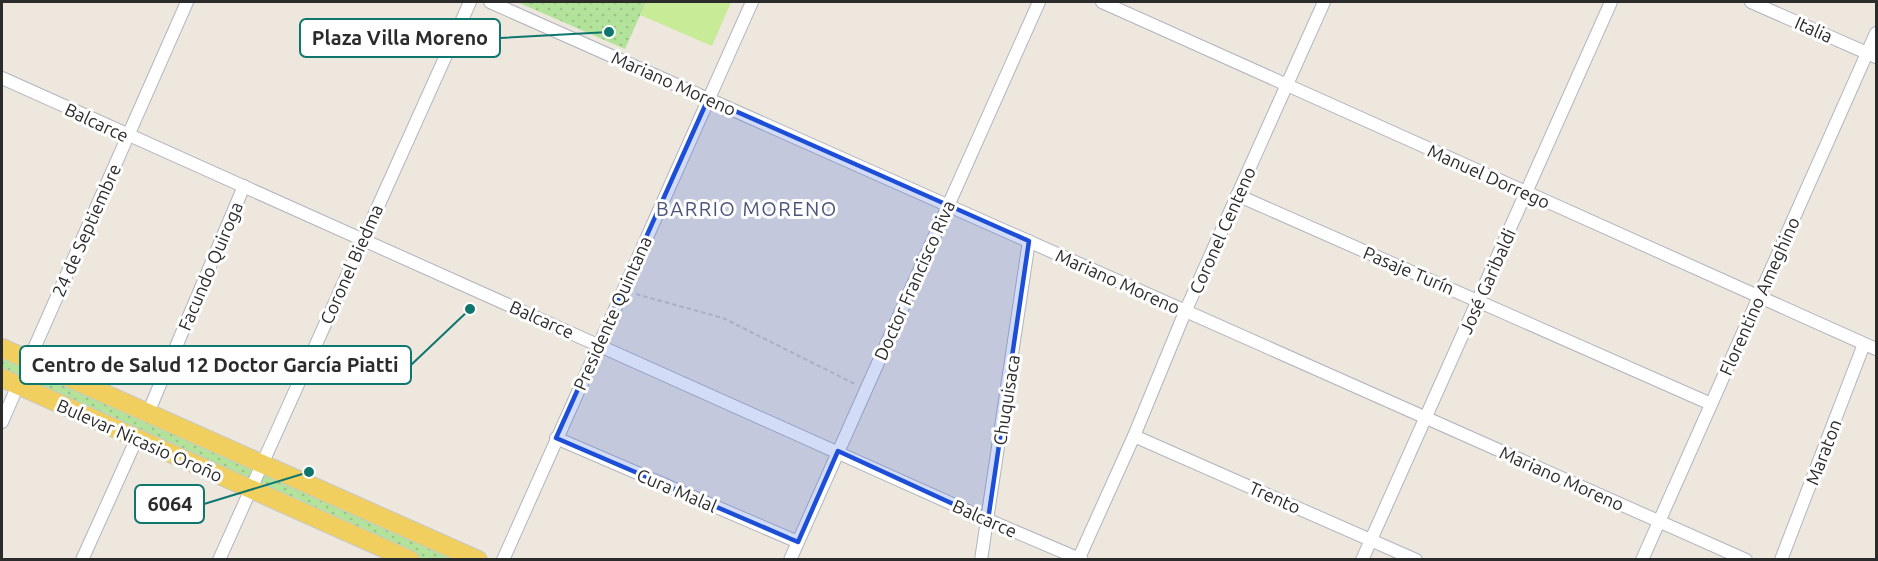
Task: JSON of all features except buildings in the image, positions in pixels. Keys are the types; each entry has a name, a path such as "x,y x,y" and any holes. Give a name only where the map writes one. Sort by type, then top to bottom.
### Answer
{"main road":[{"name":"Bulevar Nicasio Oroño","path":"2,348 478,560"},
{"name":"Bulevar Nicasio Oroño","path":"10,382 410,560"}],"street":[{"name":"24 de Septiembre","path":"29,360 187,2"},
{"name":"Coronel Biedma","path":"219,560 470,2"},
{"name":"Mariano Moreno","path":"490,2 1746,560"},
{"name":"Presidente Quintana","path":"503,560 752,2"},
{"name":"Doctor Francisco Riva","path":"790,560 1039,2"},
{"name":"Manuel Dorrego","path":"1102,2 1876,349"},
{"name":"Coronel Centeno","path":"1080,559 1185,312 1324,2"},
{"name":"José Garibaldi","path":"1362,560 1611,2"},
{"name":"Italia","path":"1751,2 1872,55"},
{"name":"Florentino Ameghino","path":"1642,560 1759,297 1872,55 1876,33"},
{"name":"Balcarce","path":"2,78 988,520 1080,559"},
{"name":"Facundo Quiroga","path":"148,413 244,186"},
{"name":"Pasaje Turín","path":"1237,195 1712,404"},
{"name":"Chuquisaca","path":"981,560 1029,241"},
{"name":"Maraton","path":"1781,560 1864,344"},
{"path":"2,422 10,382"},
{"name":"Trento","path":"1134,436 1416,560"},
{"path":"82,560 137,438"},
{"name":"Cura Malal","path":"556,438 798,542"}],"path":[{"path":"622,290 723,318 865,389"}],"highlighted area":[{"path":"708,99 1029,241 988,520 838,451 798,542 556,438"}],"green space":[{"path":"517,2 646,2 625,49"},
{"path":"646,2 731,2 712,46 640,15"},
{"path":"2,348 478,559 410,559 2,378"}],"place":[{"name":"Plaza Villa Moreno","path":"609,32"},
{"name":"Centro de Salud 12 Doctor García Piatti","path":"470,309"},
{"name":"6064","path":"309,472"}],"district":[{"name":"BARRIO MORENO","path":"747,208"}]}
